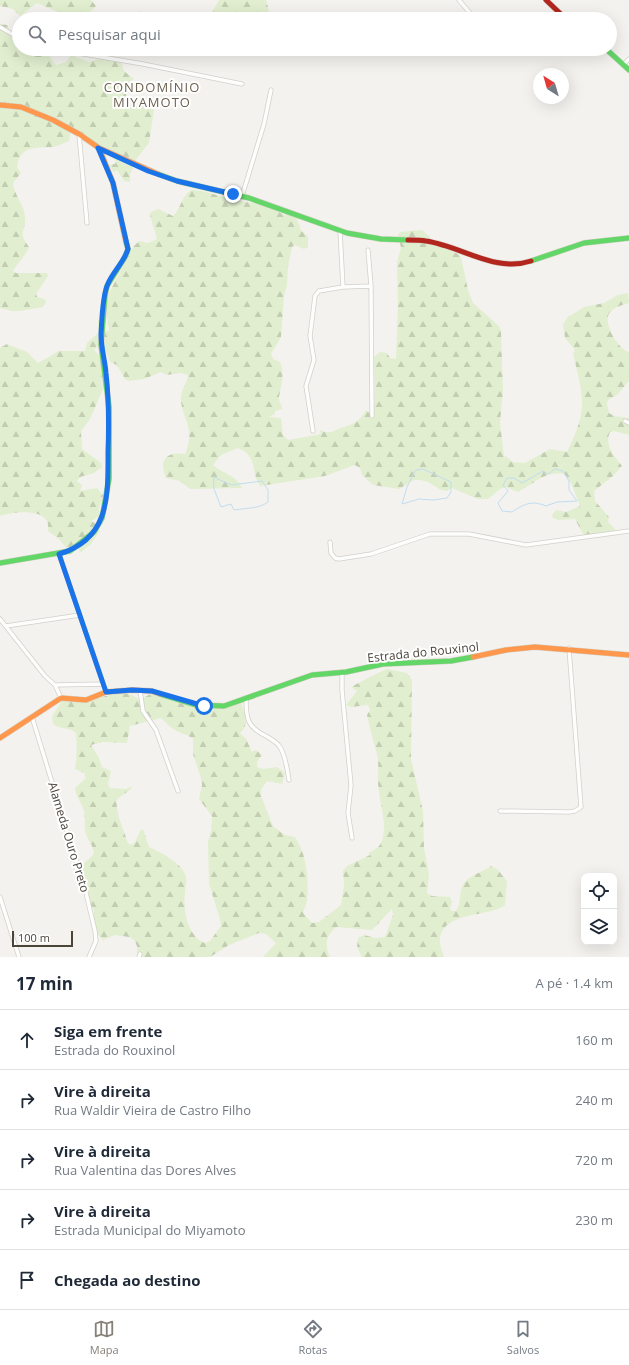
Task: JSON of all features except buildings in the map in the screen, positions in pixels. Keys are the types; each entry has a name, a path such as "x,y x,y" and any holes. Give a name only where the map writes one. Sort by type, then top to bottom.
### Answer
{"street":[{"path":"460,0 469,12"},
{"path":"546,0 559,12"},
{"path":"0,27 12,34"},
{"path":"96,56 242,84"},
{"path":"613,56 629,70"},
{"path":"623,65 629,59"},
{"path":"242,196 264,124 271,90"},
{"path":"0,105 14,106 29,110 79,134 98,148 148,171 177,181 242,196 340,232 381,239 427,241 491,261 510,264 528,262 584,243 629,238"},
{"path":"79,134 87,223"},
{"path":"0,563 59,554 77,547 94,532 102,518 108,492 110,406 101,345 102,323 107,286 125,257 128,249 113,183 98,148"},
{"path":"340,232 343,287"},
{"path":"368,250 371,286 372,416"},
{"path":"313,431 306,390 314,356 310,341 314,296 323,289 371,286"},
{"path":"624,421 629,424"},
{"path":"330,542 331,553 335,558 339,559 371,554 430,534 469,534 526,545 629,531"},
{"path":"59,554 106,692"},
{"path":"6,626 80,615"},
{"path":"0,619 45,676 55,685 61,698 0,738"},
{"name":"Estrada do Rouxinol","path":"61,698 86,700 106,692 140,690 161,693 204,706 224,706 305,676 318,673 342,672 392,663 451,661 519,648 536,647 569,648 629,655"},
{"path":"500,811 522,813 575,812 581,807 569,648"},
{"path":"342,672 342,690 351,785 348,814 352,838"},
{"path":"55,685 103,684"},
{"path":"140,690 143,711 156,730 178,791"},
{"path":"246,698 249,722 255,731 270,738 280,746 286,761 289,780"},
{"name":"Alameda Ouro Preto","path":"32,717 86,892 96,941 89,957"},
{"path":"0,897 19,957"}],"green space":[{"path":"0,0 91,0 96,6 90,12 58,12 37,3 25,12 16,12 13,9 0,6"},
{"path":"219,0 266,0 269,12 212,12"},
{"path":"0,24 7,25 12,37 12,56 49,56 56,65 66,62 70,56 89,62 99,59 113,58 122,64 124,71 134,79 128,83 126,96 122,99 122,104 129,107 151,105 154,110 149,143 137,158 130,174 130,182 124,181 117,170 114,172 108,165 115,164 116,161 102,147 71,131 69,141 51,147 34,148 21,155 17,167 21,173 13,183 15,192 25,214 23,238 29,247 26,254 13,271 16,273 47,273 48,276 36,294 37,297 45,299 46,302 43,307 20,311 0,308"},
{"path":"192,190 260,205 284,215 289,214 296,216 301,230 308,237 308,247 304,249 295,245 292,247 288,267 287,286 284,296 281,337 271,354 273,359 280,362 282,371 279,398 282,409 275,411 275,414 268,417 281,418 283,435 288,440 321,434 320,430 331,432 356,422 366,410 372,415 374,414 374,357 380,352 387,353 390,358 396,359 398,303 397,262 401,248 398,235 400,232 422,230 430,237 428,241 458,254 461,257 468,290 473,303 499,326 501,331 503,391 500,422 504,457 506,456 512,462 525,463 550,449 567,452 578,425 582,404 580,382 573,354 575,350 565,338 563,324 568,317 584,307 604,303 618,295 628,293 629,303 617,307 611,311 608,316 608,320 611,331 617,342 621,347 629,352 629,381 617,395 608,400 607,404 609,413 614,416 629,418 629,435 614,431 610,432 608,437 609,446 622,466 613,476 594,491 595,501 609,517 608,522 615,529 614,534 605,533 584,536 575,519 558,520 553,518 552,515 556,510 566,512 580,506 571,483 564,474 551,474 545,476 518,492 506,487 500,489 488,499 478,499 452,488 447,491 441,490 428,482 420,480 414,480 399,489 373,485 362,475 360,468 355,465 325,476 260,486 255,475 252,460 245,452 238,448 221,455 213,465 237,480 242,488 190,489 180,481 166,478 163,466 166,458 169,456 179,453 185,454 188,444 189,429 181,404 181,396 188,375 180,373 167,375 161,372 144,379 129,381 125,379 117,365 110,362 105,349 99,344 94,350 100,356 103,389 90,419 81,431 82,449 101,463 102,467 94,473 80,477 77,481 82,485 80,491 97,488 103,495 99,509 100,516 91,521 97,524 100,531 90,545 81,552 78,549 67,549 60,540 48,531 48,523 38,514 22,512 0,516 0,348 7,344 27,352 38,363 59,351 85,351 87,343 98,333 98,319 105,331 109,331 106,310 107,297 133,247 139,241 148,243 157,239 150,216 151,212 158,209 173,216 186,195"},
{"path":"387,669 407,673 412,680 411,759 423,811 424,848 429,874 427,893 435,896 450,897 452,902 450,909 452,911 456,911 459,905 461,890 464,883 491,866 497,869 507,881 505,905 488,912 466,916 448,925 442,932 440,942 444,957 362,957 357,947 358,938 364,935 376,938 385,937 393,915 392,909 372,930 336,927 328,937 327,941 327,949 330,957 263,957 276,943 266,934 259,933 229,945 210,957 137,957 137,946 134,940 129,937 115,935 103,940 94,930 94,910 82,891 81,866 94,854 93,848 85,831 85,816 75,788 86,778 84,773 75,769 77,752 76,733 70,729 58,727 53,724 52,717 62,700 94,699 124,693 134,696 140,700 152,693 201,706 241,703 246,722 240,733 246,739 252,752 256,750 262,755 257,762 257,767 263,769 277,767 285,773 282,784 267,781 261,790 261,796 273,826 285,835 295,837 302,851 305,859 308,885 307,901 303,913 312,923 319,922 341,905 344,885 343,871 347,866 370,855 369,852 374,850 381,843 384,820 378,788 378,757 367,715 370,710 368,705 351,707 346,705 357,691 351,687","holes":["161,718 170,727 193,739 193,754 202,785 199,799 212,816 208,842 209,884 221,926 210,941 205,943 199,940 190,929 185,907 185,874 179,865 149,847 143,829 140,831 135,842 131,845 128,843 119,818 116,801 133,786 126,789 110,788 108,784 111,771 102,767 99,758 91,745 103,742 127,743 130,726"]}],"waterway":[{"path":"423,469 451,482 451,492 447,498 433,500 419,499 402,504 407,487 415,471 423,469"},
{"path":"555,469 563,471 569,481 569,490 577,501 557,502 546,506 532,503 524,505 512,512 502,511 498,503 508,491 503,485 507,478 514,478 522,483 543,471 548,474 555,469"},
{"path":"214,477 231,485 262,481 268,490 268,502 256,507 234,510 231,504 221,507 214,489 214,477"}],"traffic: fast":[{"path":"614,56 629,70"},
{"path":"158,174 177,181 249,198 347,233 381,239 408,240"},
{"path":"531,261 584,243 629,238"},
{"path":"0,563 70,551 94,532 102,518 109,479 109,407 101,345 105,295 107,286 125,257 128,249 126,242"},
{"path":"160,694 196,705 224,706 312,675 346,672 383,664 451,661 473,657"}],"traffic: slow":[{"path":"0,105 21,107 53,120 79,134 99,148 158,174"},
{"path":"99,148 113,183 126,242"},
{"path":"473,657 506,650 535,647 629,655"},
{"path":"0,738 61,698 86,700 106,692 132,690 152,691 160,694"}],"traffic: jam":[{"path":"546,0 559,12"},
{"path":"408,240 439,244 504,264 518,264 531,261"}],"district":[{"name":"CONDOMÍNIO MIYAMOTO","path":"152,94"}],"route":[{"path":"204,706 196,705 152,691 123,690 106,692 59,554 77,547 94,532 102,518 108,492 110,406 106,371 102,353 101,334 107,286 112,276 120,267 128,249 127,239 113,183 98,148 148,171 177,181 233,194"}]}
